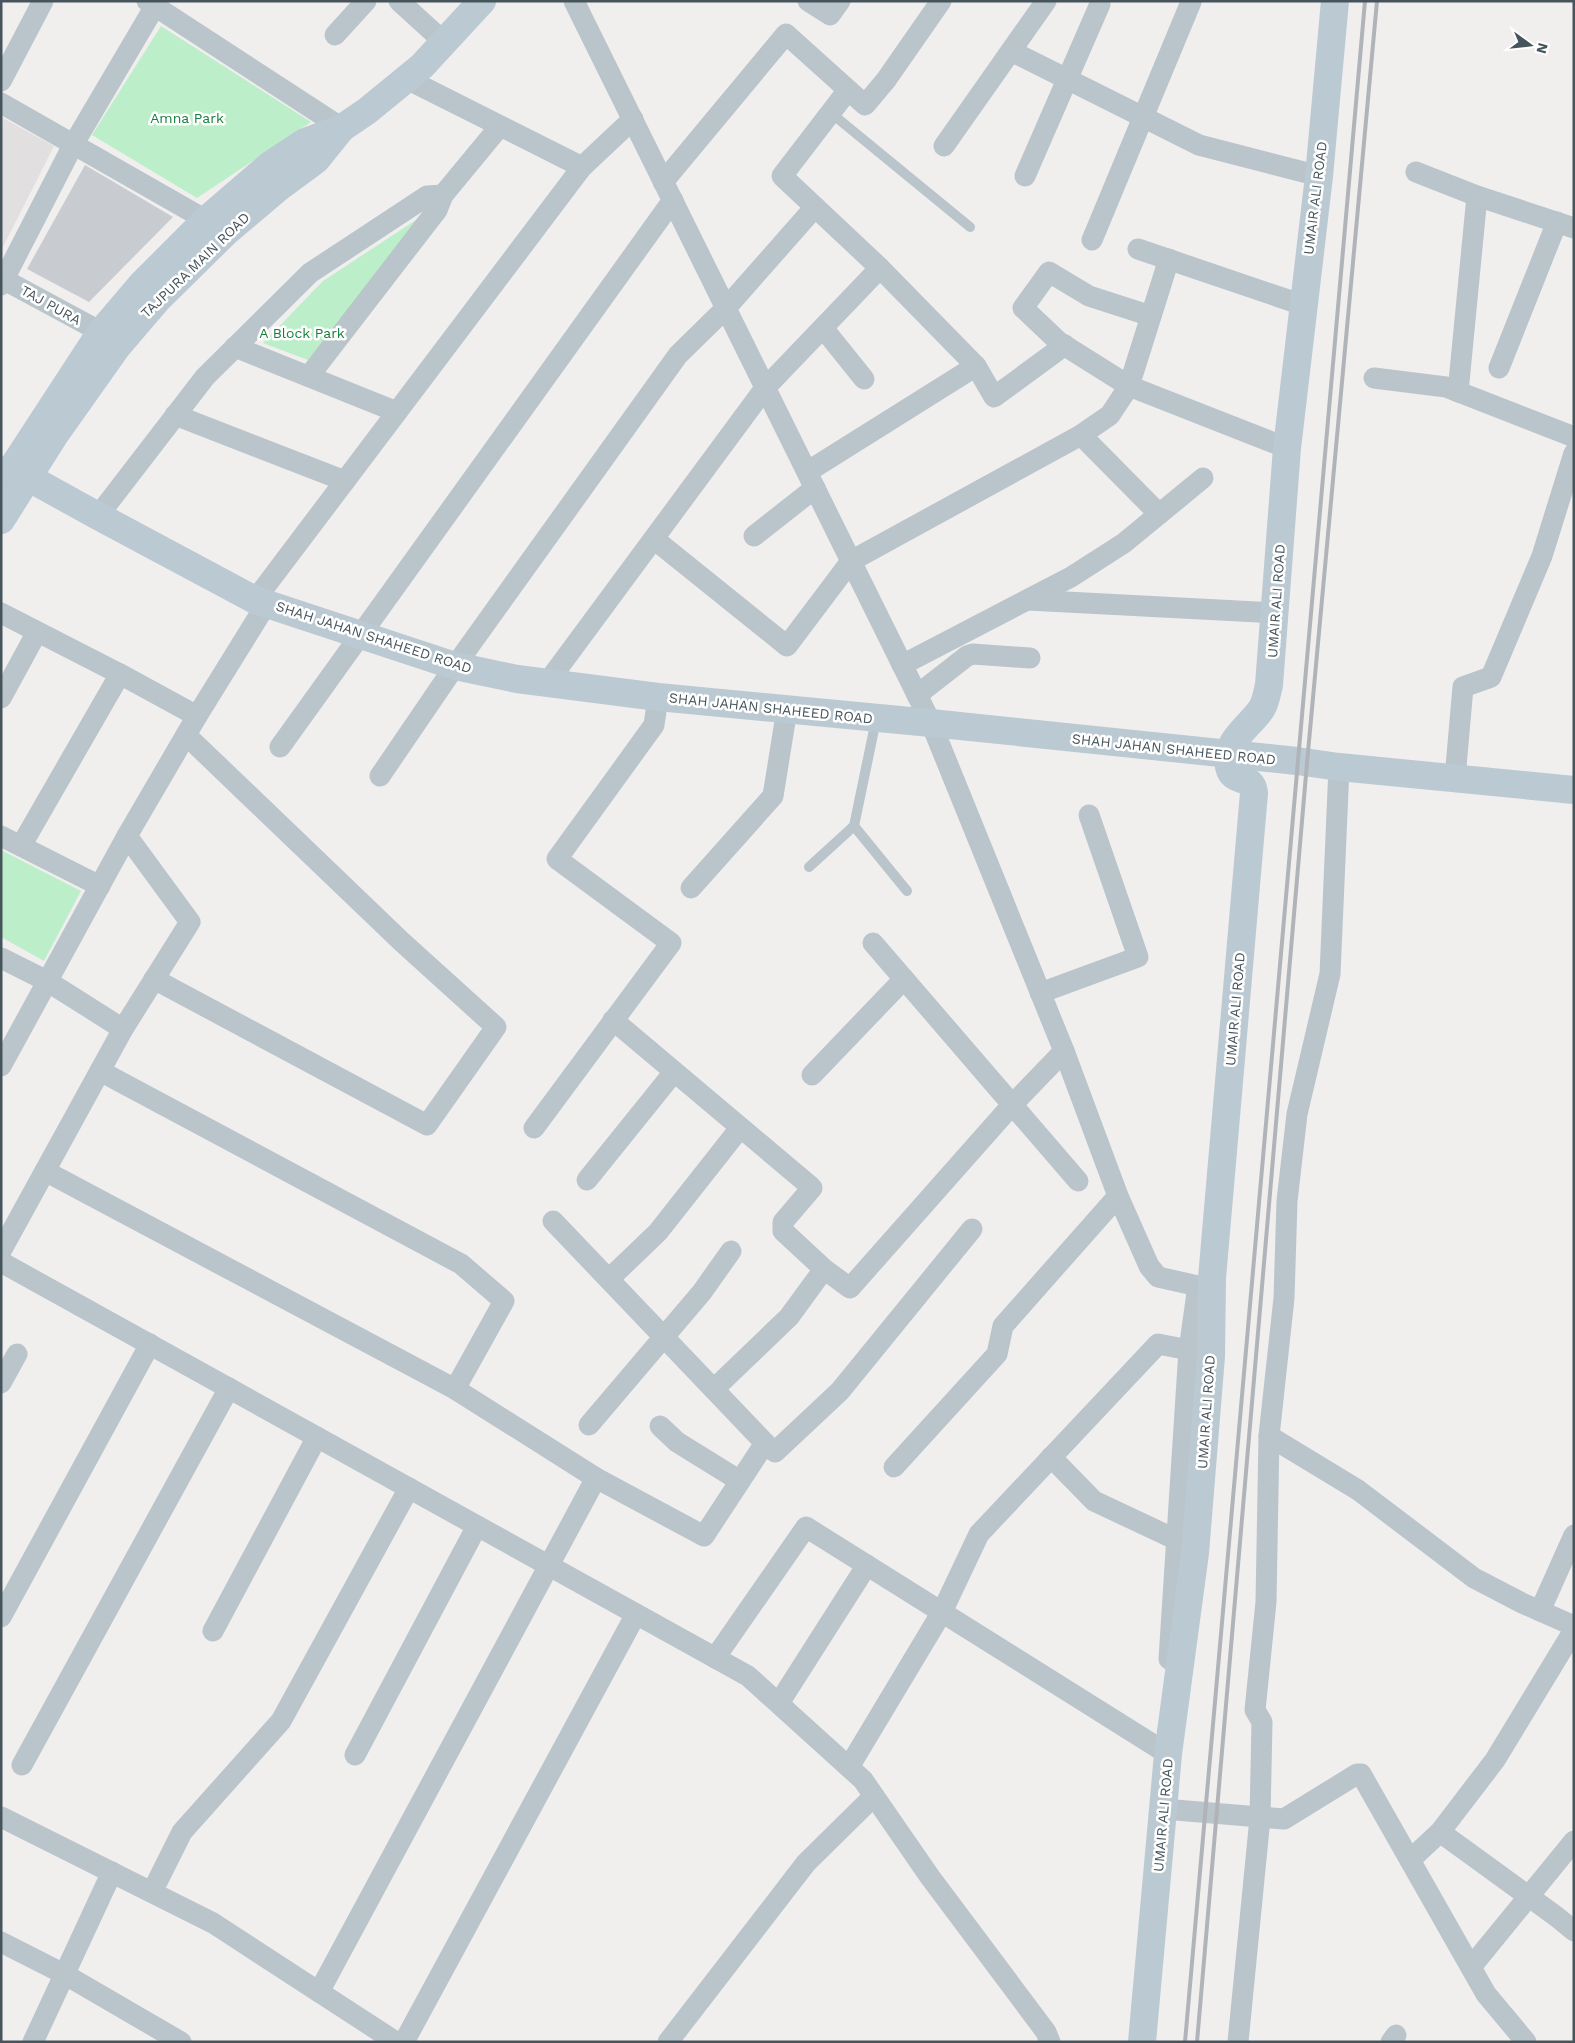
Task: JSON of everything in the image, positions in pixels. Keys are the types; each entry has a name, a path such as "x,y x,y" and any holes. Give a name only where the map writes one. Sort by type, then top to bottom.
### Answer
{"street":[{"path":"1,81 43,1"},
{"path":"335,35 366,1"},
{"path":"399,1 444,42"},
{"name":"TAJPURA MAIN ROAD","path":"1,520 14,477 101,332 141,285 206,220 270,165 305,142 342,128 407,79 422,66 482,1"},
{"path":"574,1 931,723 1064,1052 1118,1196 1149,1266 1158,1277 1205,1282 1189,1350 1166,1698 1168,1754"},
{"path":"808,1 830,15 840,1"},
{"path":"280,747 361,636 668,191 786,34 865,105 886,80 941,1"},
{"path":"944,146 1046,1"},
{"name":"UMAIR ALI ROAD","path":"1142,2042 1168,1754 1195,1553 1211,1356 1205,1282 1254,793 1250,782 1236,778 1232,774 1229,765 1235,738 1262,707 1267,696 1287,448 1319,176 1335,1"},
{"path":"1092,240 1191,2"},
{"path":"2,281 73,145 153,3 342,128"},
{"path":"1025,176 1100,4"},
{"path":"1011,51 1199,145 1319,176"},
{"path":"407,79 582,167"},
{"path":"848,90 782,176 880,268 976,366 994,397 1065,345"},
{"path":"1,103 206,220"},
{"path":"1,1066 127,836 261,602 345,481 582,167 633,119"},
{"path":"309,376 437,210 443,195 500,126"},
{"name":"TAJPURA MAIN ROAD","path":"14,477 54,436 117,347 158,299 226,232 278,188 316,160 342,128"},
{"path":"1416,172 1477,196 1565,225 1499,368"},
{"path":"98,516 205,377 310,273 428,196 443,195"},
{"path":"1458,392 1477,196"},
{"path":"380,776 456,666 678,355 726,308 815,207"},
{"path":"1138,249 1303,305"},
{"path":"654,539 787,646 851,561 1081,435 1110,415 1128,386 1169,259"},
{"path":"547,683 766,388 880,268"},
{"path":"1151,316 1089,296 1049,272 1023,308 1065,345 1128,386 1287,448"},
{"name":"TAJ PURA","path":"2,281 101,332"},
{"path":"823,328 864,379"},
{"path":"235,347 397,412"},
{"path":"754,536 811,480 976,366"},
{"path":"1374,378 1446,387 1574,437"},
{"path":"175,416 345,481"},
{"path":"1081,435 1159,514"},
{"path":"1455,778 1463,686 1491,677 1542,556 1574,453"},
{"name":"SHAH JAHAN SHAHEED ROAD","path":"14,477 98,516 261,602 456,666 517,679 658,698 931,723 1574,790"},
{"path":"902,665 1071,577 1124,543 1203,478"},
{"path":"1027,600 1275,613"},
{"path":"1,613 197,716"},
{"path":"1,698 37,632"},
{"path":"917,696 967,656 973,654 1030,658"},
{"path":"21,846 120,674"},
{"path":"534,1128 671,943 557,859 654,725 658,698"},
{"path":"691,888 773,796 787,709"},
{"path":"154,979 427,1125 496,1026 402,942 186,735"},
{"path":"1238,2042 1260,1818 1262,1722 1255,1710 1266,1602 1269,1436 1284,1298 1287,1201 1297,1114 1330,974 1339,767"},
{"path":"1040,993 1138,957 1089,815"},
{"path":"1,836 100,886"},
{"path":"1,1251 123,1029 190,922 127,836"},
{"path":"873,943 1078,1181"},
{"path":"1,958 47,981 123,1029"},
{"path":"812,1074 904,979"},
{"path":"613,1020 812,1188 782,1226 783,1231 824,1269 850,1288 1012,1105 1064,1052"},
{"path":"100,1071 461,1264 504,1301 455,1389"},
{"path":"587,1180 674,1072"},
{"path":"609,1280 658,1232 740,1128"},
{"path":"45,1171 455,1389 596,1478 704,1536 765,1442"},
{"path":"894,1467 997,1354 1002,1326 1118,1196"},
{"path":"553,1221 775,1452 840,1391 972,1230"},
{"path":"589,1424 702,1292 731,1251"},
{"path":"1,1262 748,1676 863,1780 930,1877 1046,2032 1050,2042"},
{"path":"714,1389 789,1317 824,1269"},
{"path":"1,1617 150,1344"},
{"path":"848,1767 942,1612 979,1534 1158,1344 1189,1350"},
{"path":"1,1383 17,1354"},
{"path":"22,1765 229,1388"},
{"path":"660,1426 677,1442 740,1481"},
{"path":"1269,1436 1358,1490 1474,1578 1574,1626"},
{"path":"213,1630 317,1437"},
{"path":"1051,1457 1094,1500 1177,1540"},
{"path":"319,1992 596,1478"},
{"path":"152,1892 182,1832 281,1721 409,1488"},
{"path":"355,1755 477,1526"},
{"path":"715,1658 806,1527 1168,1754"},
{"path":"1540,1611 1574,1535"},
{"path":"779,1703 867,1565"},
{"path":"404,2042 636,1614"},
{"path":"1410,1860 1440,1832 1495,1760 1574,1630"},
{"path":"1163,1809 1284,1819 1357,1774 1361,1774 1486,1994 1526,2042"},
{"path":"668,2042 806,1863 874,1796"},
{"path":"1,1816 213,1923 396,2042"},
{"path":"1440,1832 1574,1931"},
{"path":"1470,1966 1574,1841"},
{"path":"32,2042 112,1872"},
{"path":"1,1942 64,1974 181,2042"}],"lane":[{"path":"831,112 970,226"},
{"path":"810,867 854,826 876,719"},
{"path":"854,826 907,891"}],"shaded area":[{"path":"1,117 54,146 1,251"}],"green space":[{"name":"Amna Park","path":"161,26 311,122 197,198 92,135"},
{"name":"A Block Park","path":"425,214 308,360 263,343 323,281"},
{"path":"1,850 81,891 44,961 1,937"}],"building":[{"path":"85,165 173,217 89,302 27,269"}],"railway":[{"path":"1185,2042 1365,1"},
{"path":"1197,2042 1307,763 1377,1"}]}
